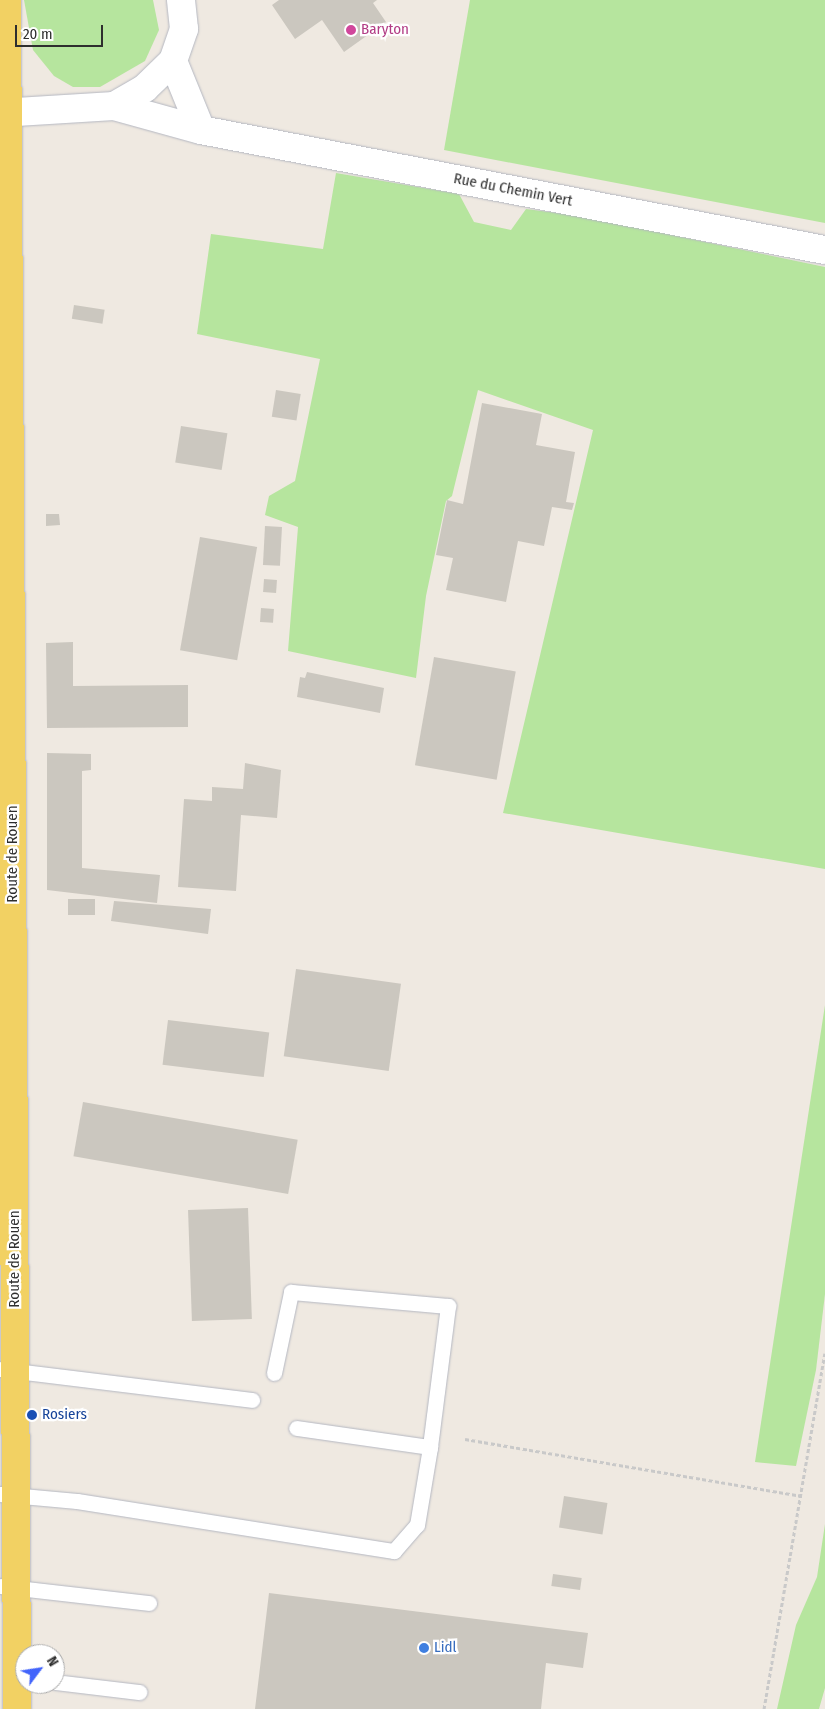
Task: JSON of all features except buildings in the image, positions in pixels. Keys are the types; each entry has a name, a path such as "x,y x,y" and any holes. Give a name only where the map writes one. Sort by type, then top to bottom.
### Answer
{"main road":[{"name":"Route de Rouen","path":"7,0 5,113 8,1587 17,1709"}],"street":[{"path":"114,106 145,88 173,61 184,29 181,0"},
{"path":"173,61 201,130"},
{"name":"Rue du Chemin Vert","path":"5,113 114,106 201,130 825,250"}],"lane":[{"path":"8,1495 394,1551 417,1525 430,1447 448,1306 291,1292 274,1373"},
{"path":"8,1369 252,1400"},
{"path":"296,1428 430,1447"},
{"path":"8,1587 150,1603"},
{"path":"65,1683 139,1692"}],"path":[{"path":"764,1709 825,1353"},
{"path":"465,1439 802,1496"}],"green space":[{"path":"24,0 153,0 159,30 145,61 100,87 73,87 54,76 33,50"},
{"path":"470,0 825,0 825,223 444,150"},
{"path":"336,173 459,194 474,222 511,230 526,209 581,216 825,267 825,869 503,813 593,430 478,390 452,496 446,501 426,596 416,678 288,651 298,527 265,515 269,496 295,481 320,359 197,334 211,234 323,249"},
{"path":"825,1005 825,1294 816,1370 796,1466 755,1462"},
{"path":"825,1524 825,1688 819,1709 777,1709 796,1625 817,1577"}],"place":[{"name":"Baryton","path":"351,30"},
{"name":"Rosiers","path":"32,1415"},
{"name":"Lidl","path":"424,1648"}]}
